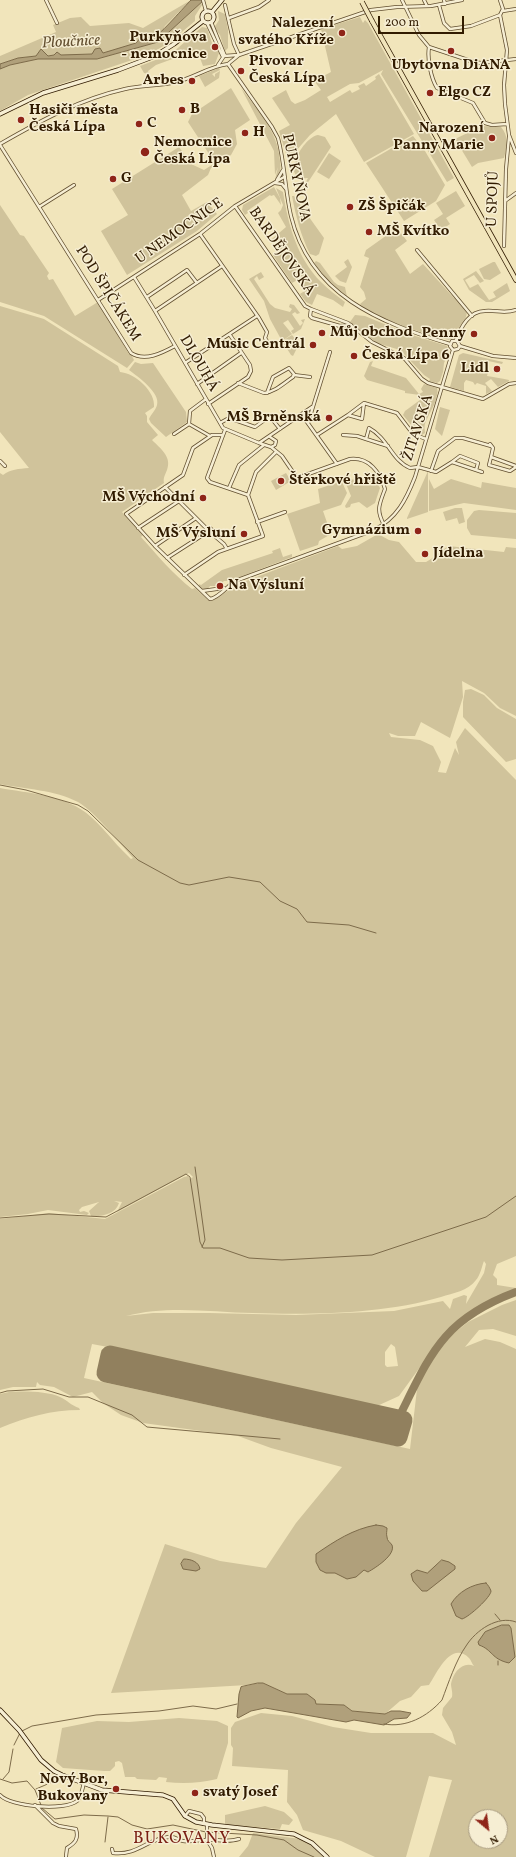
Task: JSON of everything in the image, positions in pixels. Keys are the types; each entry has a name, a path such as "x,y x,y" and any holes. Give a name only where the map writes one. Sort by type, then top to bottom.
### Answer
{"main road":[{"path":"361,0 516,280"}],"street":[{"path":"46,0 57,23"},
{"path":"203,0 206,11"},
{"path":"212,12 222,0"},
{"path":"229,18 259,7 269,0"},
{"path":"402,0 418,35 429,47 474,62 516,59"},
{"path":"424,0 427,6"},
{"path":"444,0 445,4"},
{"path":"0,144 48,117 112,92 142,86 177,82 218,65 228,64 239,55 369,10 405,6 439,5 462,0"},
{"path":"500,0 502,11 500,15 506,41 504,85 508,124 516,153"},
{"path":"439,5 446,26 450,29 471,26 500,15"},
{"path":"225,6 234,44 239,55"},
{"path":"502,11 516,9"},
{"path":"206,11 212,12"},
{"path":"206,11 202,15 224,57 224,64"},
{"path":"0,114 43,93 118,70 155,56 214,17 212,12"},
{"path":"429,47 428,52 433,78 440,90 473,103 485,123 489,125 508,124"},
{"path":"218,65 224,57 235,54 239,55"},
{"path":"224,57 230,61"},
{"name":"PURKYŇOVA","path":"228,64 277,136 291,216 301,245 311,263 327,282 369,314 419,334 450,344"},
{"name":"U SPOJŮ","path":"504,246 505,201 510,135"},
{"name":"POD ŠPIČÁKEM","path":"0,144 132,352 138,357 162,353 175,346"},
{"name":"U NEMOCNICE","path":"274,183 281,175 283,169"},
{"name":"U NEMOCNICE","path":"98,300 200,234 235,206 284,177"},
{"path":"274,183 282,184 286,189"},
{"path":"40,207 74,185"},
{"path":"505,201 516,193"},
{"name":"BARDĚJOVSKÁ","path":"235,206 304,304 311,309 351,326 372,342 404,358 422,379 428,383 483,399 509,384 516,383"},
{"path":"200,234 267,332 264,338 268,343"},
{"path":"417,250 472,316"},
{"path":"155,311 222,266"},
{"path":"147,297 187,270 197,284"},
{"name":"DLOUHÁ","path":"134,277 147,297 196,384 225,430"},
{"name":"BARDĚJOVSKÁ","path":"311,309 310,316 312,318 340,326 351,326"},
{"path":"460,346 457,350 453,350 450,347 450,344 452,341 456,340 465,321 472,316 485,311 507,313 516,310"},
{"path":"185,364 257,316"},
{"path":"208,404 238,384 248,376 250,371 250,365 230,335"},
{"path":"456,340 460,343 460,346 494,356 516,358"},
{"name":"ŽITAVSKÁ","path":"207,598 213,599 235,581 374,530 384,525 397,513 408,496 418,467 443,388 453,350"},
{"path":"308,423 330,352"},
{"path":"196,384 241,353"},
{"path":"267,393 273,377 289,368 294,375"},
{"path":"238,384 267,393 272,392 294,375 310,377"},
{"path":"189,424 190,411 206,399"},
{"path":"364,403 397,413 413,434 426,439"},
{"path":"348,415 362,419 364,403"},
{"path":"316,435 364,403"},
{"path":"259,443 270,437 312,407"},
{"path":"302,415 336,464"},
{"path":"220,423 229,418 255,427 266,419 272,418 280,429"},
{"path":"174,434 189,424"},
{"path":"189,424 210,436"},
{"path":"366,439 369,428 379,433 403,464 410,468 418,467 436,472 460,456 478,463 476,470"},
{"path":"248,495 210,482 207,478 225,430 264,446 271,447 282,456 298,478 356,458 363,460 372,466 382,481 385,489 378,507 379,516 384,525"},
{"path":"207,598 155,546 126,514 183,475 193,448 210,436 223,435"},
{"path":"343,435 357,436 388,446"},
{"path":"270,437 276,441 275,445 271,447"},
{"name":"ŽITAVSKÁ","path":"431,471 438,451 455,438 463,438 490,445 493,448 491,457"},
{"path":"229,488 239,465 264,446"},
{"path":"184,575 218,552 263,536 248,495 256,472 276,452"},
{"path":"491,457 516,467 510,472 489,465 491,457"},
{"path":"0,461 5,466"},
{"path":"452,462 482,472"},
{"path":"166,487 207,529 211,529 211,533 224,544 227,549"},
{"path":"138,528 179,501"},
{"path":"258,522 285,512"},
{"path":"155,546 196,518"},
{"path":"206,533 207,529"},
{"path":"167,558 206,533 211,533"},
{"name":"ŽITAVSKÁ","path":"200,590 208,591 225,588"},
{"path":"207,598 208,591"},
{"path":"0,1710 19,1730 41,1760 62,1775 102,1790 163,1795 173,1799 185,1816 205,1824 294,1834 312,1843 327,1857"},
{"path":"0,1795 12,1802 60,1807 77,1801 84,1783"},
{"path":"34,1805 53,1823 59,1826 76,1829 76,1842 67,1848 66,1856"},
{"path":"185,1816 189,1811 201,1814 204,1818 207,1829 207,1840 212,1848 214,1857"},
{"path":"112,1849 113,1853 126,1853 139,1849 158,1839 169,1837 184,1841 207,1840 228,1842 239,1838"}],"shaded area":[{"path":"191,0 165,26 160,34 152,38 141,37 133,44 123,48 98,54 48,56 41,49 37,56 18,58 0,64 0,56 56,32 53,25 70,18 81,17 90,26 129,23 143,28"},
{"path":"191,0 204,0 158,42 97,59 38,59 10,65 0,69 0,64 18,58 36,56 41,49 48,56 54,55 57,52 61,55 92,54 95,49 100,48 103,53 136,43 141,37 152,38 157,35"},
{"path":"201,3 202,5 195,16 195,21 170,42 150,54 28,95 0,111 0,69 10,65 38,59 97,59 158,42"},
{"path":"218,11 225,14 228,30 228,48 225,51 220,35 214,28 219,20"},
{"path":"360,17 363,23 365,20 368,23 454,178 447,182 381,74 383,70 359,83 350,84 327,97 330,102 350,90 352,93 360,89 358,86 364,83 366,86 376,79 375,77 379,74 414,134 364,162 336,114 310,135 288,160 279,131 290,125 272,98 286,90 291,101 295,104 305,100 321,90 315,82 316,80 331,72 321,29"},
{"path":"202,27 207,28 212,43 219,53 215,64 203,66 197,50 156,65 148,71 149,74 144,73 140,66 171,54"},
{"path":"219,68 220,70 212,74 215,77 215,74 220,71 219,78 205,87 199,76"},
{"path":"231,88 250,120 235,130 237,144 231,155 211,168 208,175 182,195 191,211 207,202 217,214 197,231 127,275 101,231 128,215 112,189 179,147 191,164 204,170 215,163 188,122 192,114"},
{"path":"241,88 266,122 275,140 278,150 280,171 275,180 278,167 275,175 274,151"},
{"path":"482,126 501,127 504,130 507,141 504,158 478,163 472,167 455,139"},
{"path":"318,135 325,137 331,147 303,190 302,189 308,178 299,177 295,173 294,166 296,158 306,143"},
{"path":"413,136 425,151 445,185 436,201 404,221 366,163"},
{"path":"329,153 341,161 329,179 317,172"},
{"path":"274,187 280,198 281,205 274,195 270,195 247,211 248,213 245,215 242,210 243,205"},
{"path":"276,188 283,192 291,228 306,262 321,282 345,302 343,307 333,300 317,294 312,305 306,302 300,294 306,290 299,279 292,283 273,255 279,250 272,239 286,227 278,213 283,205"},
{"path":"456,191 465,206 446,218 450,224 441,230 434,220 443,214 436,203"},
{"path":"292,196 294,196 324,238 319,254 316,256 310,254 304,240 297,219"},
{"path":"0,205 20,235 24,236 49,273 47,276 49,280 53,279 75,316 98,302 134,360 127,368 44,316 0,302"},
{"path":"397,228 407,241 395,250 410,274 423,264 454,298 456,297 467,312 466,317 452,338 449,340 388,321 366,310 360,304 366,299 364,292 360,287 369,258 364,256 366,250"},
{"path":"348,259 352,267 346,283 340,281 335,276 347,267 344,262"},
{"path":"316,261 320,263 334,282 345,287 347,297 327,279 314,263"},
{"path":"495,262 501,273 490,280 484,279 479,269"},
{"path":"476,271 484,281 480,283 474,275 465,280 470,288 478,284 489,300 496,297 493,292 507,283 510,291 492,302 486,302 469,290 463,279"},
{"path":"261,272 264,277 259,280 257,276 254,279 270,304 275,308 290,312 292,309 289,307 290,304 294,305 300,313 297,314 295,312 292,314 300,326 303,323 301,320 305,319 301,329 293,334 291,331 294,329 288,320 283,323 292,334 282,341 270,319 264,301 249,279"},
{"path":"0,306 44,319 118,366 120,372 126,373 138,380 152,395 154,407 145,413 147,416 147,422 158,435 152,440 167,457 168,465 164,483 122,512 143,535 141,537 172,571 192,589 195,588 208,600 214,600 238,584 338,546 342,549 357,546 378,534 389,540 399,542 416,562 426,562 448,546 504,552 506,547 516,548 516,716 500,708 484,693 462,681 463,697 450,738 421,722 415,736 398,736 389,733 391,737 420,740 433,746 441,762 438,772 446,773 455,748 459,755 456,742 465,728 516,780 516,1256 497,1264 493,1275 497,1279 497,1285 516,1288 516,1294 485,1308 460,1322 442,1337 399,1396 377,1406 140,1353 92,1344 84,1378 410,1449 419,1372 449,1337 468,1322 502,1305 516,1300 516,1336 493,1329 479,1330 465,1347 485,1339 500,1342 516,1349 516,1857 429,1857 452,1780 429,1776 406,1857 375,1857 341,1841 303,1830 297,1815 287,1802 288,1770 232,1766 233,1748 231,1745 231,1728 235,1722 261,1713 292,1716 333,1727 371,1733 433,1733 456,1745 452,1732 442,1715 443,1708 452,1697 451,1684 456,1672 466,1665 474,1666 469,1658 462,1654 456,1653 451,1655 440,1666 429,1685 421,1686 411,1697 400,1701 385,1714 352,1711 344,1705 316,1704 307,1694 287,1694 263,1683 111,1693 165,1544 220,1561 266,1568 296,1523 342,1467 271,1448 238,1436 143,1423 121,1415 103,1403 92,1392 73,1397 54,1387 40,1385 37,1382 36,1387 13,1387 0,1390 0,1219 49,1213 105,1219 184,1177 188,1176 190,1179 193,1177 189,1173 117,1212 122,1202 114,1201 119,1203 115,1210 108,1214 99,1216 91,1216 89,1211 99,1202 82,1207 79,1210 80,1212 84,1211 89,1213 87,1215 48,1210 0,1217 0,788 55,798 76,806 91,817 131,859 133,858 92,812 78,802 50,792 0,784 0,473 3,475 12,470 29,468 0,432","holes":["484,1261 486,1264 484,1273 466,1304 467,1296 464,1295 453,1299 450,1309 443,1301 394,1311 296,1315 153,1313 126,1316 173,1310 299,1314 348,1312 396,1307 419,1303 465,1289 473,1284 480,1274","391,1344 395,1347 398,1366 387,1367 385,1365 385,1352"]},
{"path":"355,315 365,316 406,333 447,346 449,352 444,363 440,381 437,383 429,381 430,379 424,375 400,350 377,343 350,322"},
{"path":"292,335 299,344 293,356 282,341"},
{"path":"463,353 503,362 502,364 484,360 481,370 488,372 487,376 506,379 509,381 498,387 491,379 485,383 492,391 486,394 486,386 477,383 475,385 473,382 466,380 464,383 464,391 450,387 459,355"},
{"path":"373,361 371,366 406,378 419,394 423,392 421,389 424,384 437,388 437,397 425,424 425,433 422,435 416,433 403,415 405,411 420,400 420,395 405,393 405,391 367,380 364,376 370,362"},
{"path":"135,362 141,364 153,363 186,412 187,422 166,437 151,423 149,419 157,405 157,400 148,385 129,370"},
{"path":"440,407 450,410 442,436 435,429"},
{"path":"428,471 428,512 407,519 407,518"},
{"path":"367,472 372,473 380,488 375,503 367,508 359,502 351,504 350,507 346,508 345,506 351,496 344,479 362,480 363,477 366,477"},
{"name":"Štěrkové hřiště","path":"286,473 291,481 276,490 271,481"},
{"path":"429,479 434,489 451,479 481,488 482,482 516,488 516,510 464,503 429,511"},
{"path":"342,482 347,493 341,505 323,511 331,534 319,541 318,545 300,551 287,514 320,503 318,489"},
{"path":"455,508 462,508 465,522 459,524 457,518 446,521 443,512"},
{"path":"479,510 516,513 516,539 471,535 467,528 467,520 474,511"},
{"path":"280,548 283,557 292,554 292,557 229,581 224,581 218,586 210,586 208,589 202,590 199,587 199,584 201,585 222,570 273,553 272,551"},
{"path":"471,689 484,695 497,708 516,719 516,759 506,762 463,717 465,690"},
{"path":"9,1392 35,1392 55,1395 63,1398 80,1410 59,1411 39,1415 0,1428 0,1394"},
{"path":"376,1525 387,1528 387,1538 392,1545 391,1553 380,1564 368,1572 364,1570 356,1577 347,1579 335,1573 326,1573 320,1570 316,1562 316,1554 337,1540 360,1529"},
{"path":"184,1559 194,1561 198,1564 200,1569 196,1571 183,1569 181,1564"},
{"path":"442,1560 455,1566 455,1569 427,1591 422,1591 413,1581 411,1574 417,1570 427,1573"},
{"path":"486,1583 491,1591 484,1602 462,1619 456,1616 451,1604 457,1596 466,1589"},
{"path":"502,1625 509,1625 511,1628 515,1657 509,1663 495,1657 487,1649 479,1645 478,1642 485,1632"},
{"path":"263,1683 287,1694 307,1694 315,1700 316,1704 344,1705 352,1711 385,1714 391,1711 411,1713 407,1718 394,1719 384,1725 354,1720 346,1722 265,1708 251,1711 238,1718 239,1694 241,1687"},
{"path":"179,1718 217,1721 228,1726 228,1743 217,1779 186,1783 166,1782 167,1778 159,1777 156,1780 137,1779 135,1777 125,1777 122,1763 119,1761 115,1762 115,1766 110,1771 63,1768 56,1762 62,1728 97,1721 129,1722"},
{"path":"265,1806 284,1812 293,1820 289,1825 282,1824 280,1829 225,1825 225,1815"},
{"path":"253,1833 301,1839 310,1844 323,1857 239,1857 248,1846"}],"waterway":[{"path":"0,785 26,790 78,805 88,811 138,860 180,883 189,885 229,877 260,882 280,901 297,909 307,922 349,925 376,933"},
{"path":"195,1167 205,1240 202,1247"},
{"path":"0,1218 49,1214 106,1217 186,1174 190,1177 200,1242 203,1248 220,1248 249,1258 282,1260 372,1255 486,1217 516,1196"},
{"path":"0,1393 7,1391 43,1389 69,1397 88,1397 132,1415 147,1427 280,1439"},
{"path":"495,1614 500,1620"},
{"path":"384,1724 392,1725 408,1723 430,1711 442,1700 452,1672 470,1640 481,1630 495,1622 509,1620 516,1622"},
{"path":"22,1731 32,1726 96,1715 159,1711 193,1706 216,1709 237,1704"},
{"path":"14,1745 20,1733"},
{"path":"3,1779 9,1772 13,1749"},
{"path":"36,1789 64,1777"},
{"path":"0,1779 12,1783 27,1781 35,1790 41,1805"},
{"path":"42,1808 55,1819 84,1815 108,1816 118,1817 132,1825 147,1829 173,1825 206,1832 257,1835 284,1840 298,1850 314,1857"},
{"path":"105,1842 108,1817"}],"taxiway":[{"path":"394,1427 427,1362 452,1330 469,1316 490,1303 516,1292"}],"runway":[{"path":"110,1355 398,1419 403,1420 398,1437 106,1373 110,1355"}],"place":[{"name":"Nalezení svatého Kříže","path":"342,33"},
{"name":"Purkyňova - nemocnice","path":"215,47"},
{"name":"Ubytovna DiANA","path":"451,51"},
{"name":"Pivovar Česká Lípa","path":"241,71"},
{"name":"Arbes","path":"192,81"},
{"name":"Elgo CZ","path":"430,93"},
{"name":"B","path":"182,110"},
{"name":"Hasiči města Česká Lípa","path":"21,120"},
{"name":"C","path":"139,124"},
{"name":"H","path":"245,133"},
{"name":"Narození Panny Marie","path":"492,138"},
{"name":"Nemocnice Česká Lípa","path":"145,152"},
{"name":"G","path":"113,179"},
{"name":"ZŠ Špičák","path":"350,207"},
{"name":"MŠ Kvítko","path":"369,232"},
{"name":"Můj obchod","path":"322,333"},
{"name":"Penny","path":"474,334"},
{"name":"Music Centrál","path":"313,345"},
{"name":"Česká Lípa 6","path":"354,356"},
{"name":"Lidl","path":"497,369"},
{"name":"MŠ Brněnská","path":"329,418"},
{"name":"Štěrkové hřiště","path":"281,481"},
{"name":"MŠ Východní","path":"203,498"},
{"name":"Gymnázium","path":"418,531"},
{"name":"MŠ Výsluní","path":"244,534"},
{"name":"Jídelna","path":"425,554"},
{"name":"Na Výsluní","path":"220,586"},
{"name":"Nový Bor, Bukovany","path":"116,1789"},
{"name":"svatý Josef","path":"195,1793"}],"district":[{"name":"BUKOVANY","path":"182,1840"}],"water label":[{"name":"Ploučnice","path":"71,43"}]}
